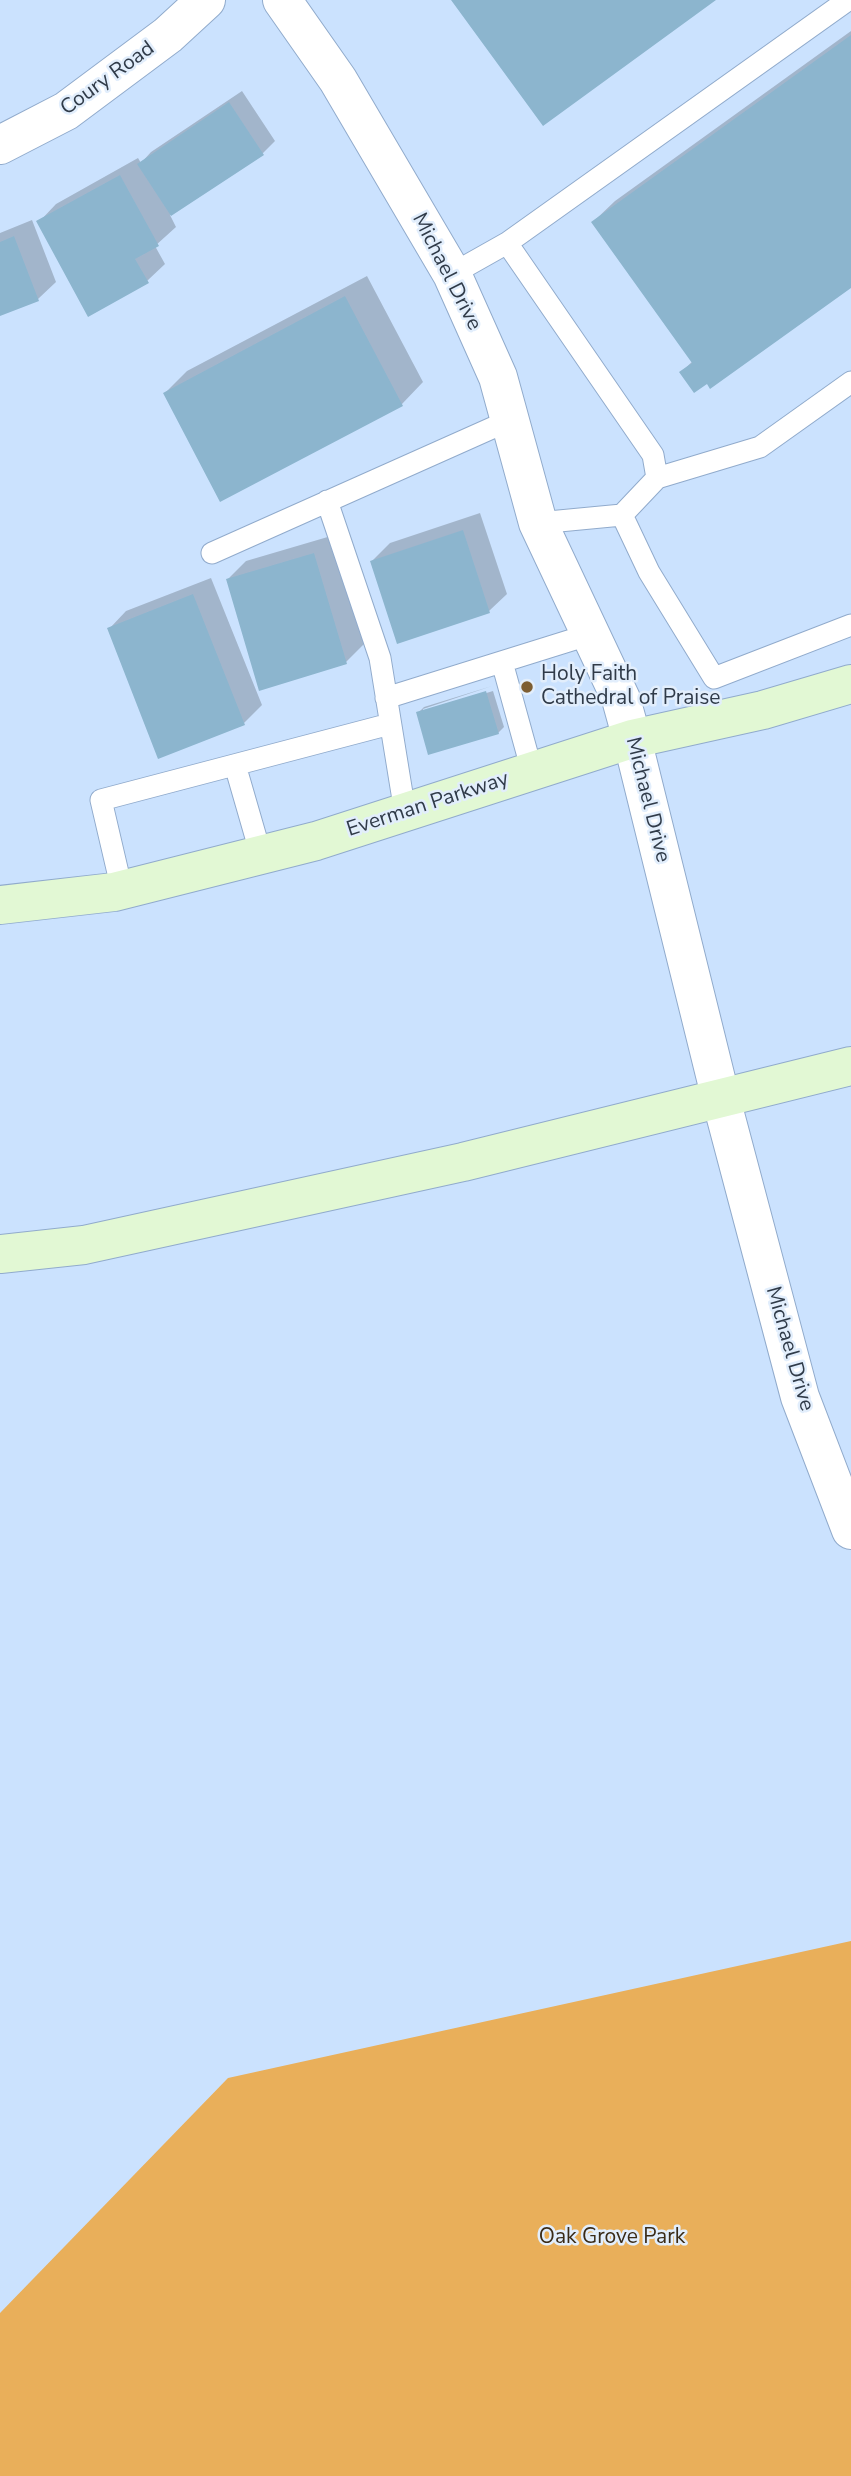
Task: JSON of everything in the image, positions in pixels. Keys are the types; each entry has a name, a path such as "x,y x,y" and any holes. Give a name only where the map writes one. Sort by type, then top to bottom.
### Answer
{"main road":[{"name":"Everman Parkway","path":"0,905 121,890 261,855 632,739 763,710 851,684"},
{"path":"0,1254 84,1245 463,1162 851,1066"}],"street":[{"name":"Coury Road","path":"0,145 66,111 168,36 206,0"},
{"name":"Michael Drive","path":"282,0 338,80 452,274 498,377 538,523 621,699 721,1099 800,1397 851,1530"}],"lane":[{"path":"452,274 507,243 848,0"},
{"path":"507,243 653,455 657,478"},
{"path":"538,523 622,515 657,478 760,447 851,382"},
{"path":"212,553 510,420"},
{"path":"327,501 380,658 405,812"},
{"path":"622,515 649,572 714,678 851,625"},
{"path":"386,698 591,634"},
{"path":"502,662 532,771"},
{"path":"121,890 101,800 390,724"},
{"path":"235,765 261,855"}],"green space":[{"name":"Oak Grove Park","path":"851,1941 851,2476 0,2476 0,2313 228,2078"}],"building":[{"path":"451,0 716,0 543,126"},
{"path":"851,35 851,288 710,389 707,384 694,393 679,372 692,363 591,222"},
{"path":"229,102 264,155 171,216 137,164"},
{"path":"120,175 159,246 135,259 149,283 88,317 36,221"},
{"path":"14,236 39,301 0,316 0,242"},
{"path":"345,296 403,406 220,502 163,393"},
{"path":"463,530 490,613 397,644 370,561"},
{"path":"314,553 347,664 259,691 226,579"},
{"path":"193,594 245,725 158,759 107,628"},
{"path":"486,691 499,734 428,755 416,712"}],"place":[{"name":"Holy Faith Cathedral of Praise","path":"527,687"}]}
